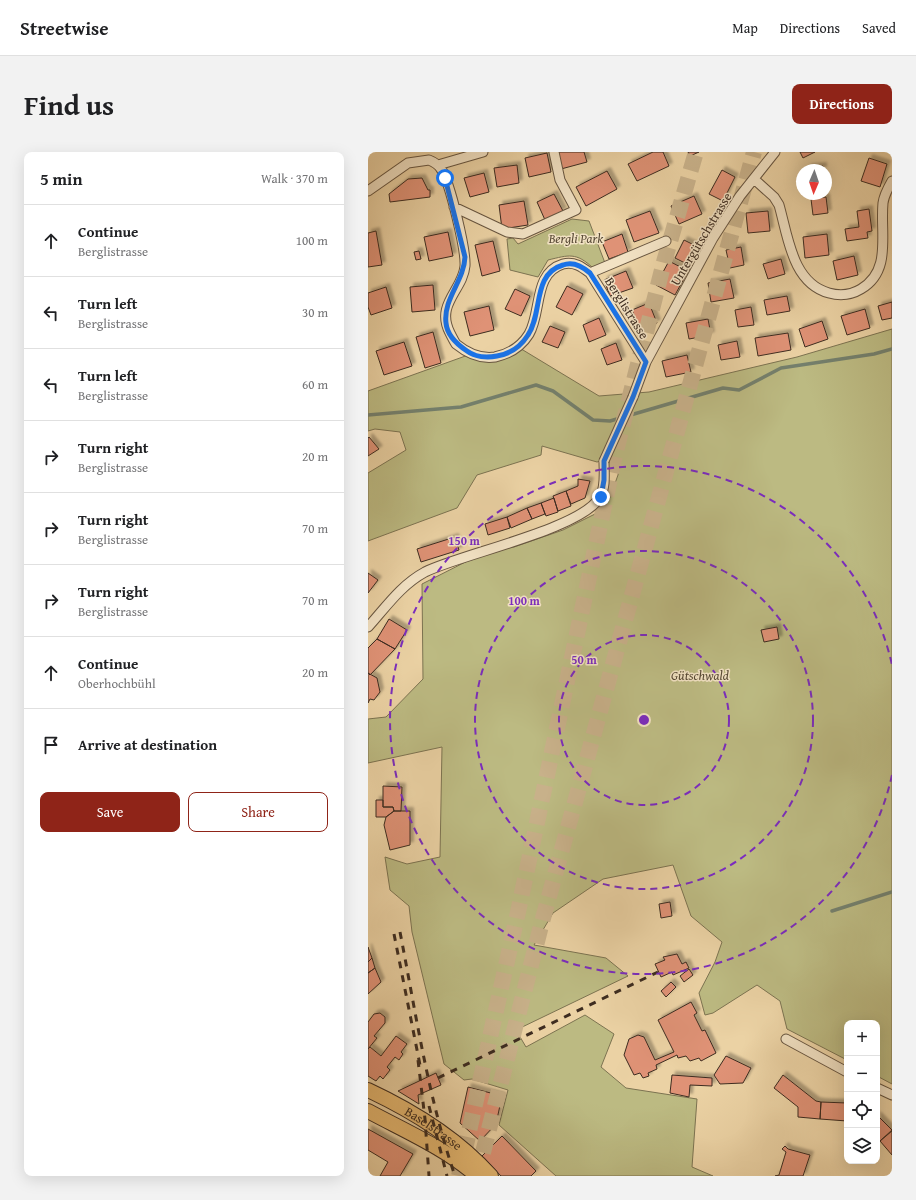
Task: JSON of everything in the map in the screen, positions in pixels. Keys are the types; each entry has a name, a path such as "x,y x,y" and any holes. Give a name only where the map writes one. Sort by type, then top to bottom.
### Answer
{"main road":[{"name":"Baselstrasse","path":"368,1090 410,1113 459,1145 475,1158 491,1176"},
{"name":"Baselstrasse","path":"368,1111 439,1149 476,1176"}],"street":[{"path":"368,191 408,163 424,156 438,165 483,152"},
{"path":"454,207 507,232 523,234 576,210 560,180 554,152"},
{"name":"Untergütschstrasse","path":"646,362 713,238 740,196 775,152"},
{"name":"Berglistrasse","path":"438,165 444,174 454,207 465,257 465,268 449,300 446,314 446,325 455,343 471,354 489,358 507,354 518,347 529,335 535,320 544,280 549,272 557,266 576,264 590,273 646,362"},
{"path":"754,179 774,197 779,205 796,263 804,278 822,291 844,295 854,293 865,287 875,278 881,268 885,252 883,203 886,190 892,181"},
{"path":"590,273 666,241"},
{"path":"368,627 405,585 426,572 550,528 591,508 601,497 604,480 604,465 646,362"},
{"path":"786,1039 844,1070"},
{"path":"880,1090 892,1096"}],"green space":[{"name":"Bergli Park","path":"572,219 589,221 605,263 593,268 582,259 567,256 548,260 538,277 510,270 507,239 513,238 518,244"},
{"name":"Gütschwald","path":"892,329 892,1084 880,1078 880,1020 844,1020 844,1058 787,1029 780,1001 757,985 713,1013 705,1015 699,993 715,962 722,942 691,916 673,865 603,879 553,913 534,945 606,958 628,976 516,1030 526,1047 585,1015 614,1034 601,1067 626,1088 697,1099 692,1167 713,1176 556,1176 499,1125 508,1090 472,1079 464,1080 444,1064 412,932 409,906 390,890 385,857 407,864 440,857 442,747 368,763 368,719 386,717 423,679 422,584 495,547 514,547 563,530 601,511 609,500 618,475 620,463 609,459 597,462 542,446 541,455 477,475 457,508 368,541 368,473 406,450 400,432 375,429 368,431 368,391 471,354 489,358 518,347 599,396 649,392 797,357"}],"building":[{"path":"556,152 584,152 587,162 561,169"},
{"path":"653,152 663,152 669,166 637,181 628,164"},
{"path":"688,152 699,152 690,156"},
{"path":"800,152 815,152 803,158"},
{"path":"547,153 551,172 529,177 525,158"},
{"path":"869,158 887,164 880,187 861,181"},
{"path":"517,165 519,183 497,187 494,168"},
{"path":"722,170 735,177 723,201 709,194"},
{"path":"607,171 617,189 586,206 576,187"},
{"path":"484,173 489,192 470,197 464,178"},
{"path":"422,178 428,190 430,190 430,197 390,202 389,194 408,179"},
{"path":"554,194 563,211 545,220 537,202"},
{"path":"694,196 702,214 679,224 671,206"},
{"path":"811,200 826,200 828,213 813,215"},
{"path":"524,201 528,225 502,229 499,205"},
{"path":"869,209 872,231 867,232 868,238 847,241 845,229 859,227 857,211"},
{"path":"650,211 659,233 634,242 626,220"},
{"path":"768,211 770,231 748,233 746,213"},
{"path":"376,231 382,265 368,267 368,233"},
{"path":"448,232 453,256 429,261 424,237"},
{"path":"622,234 628,252 609,259 602,242"},
{"path":"827,234 829,255 805,258 803,237"},
{"path":"684,240 698,247 689,265 675,258"},
{"path":"493,241 500,271 482,276 475,245"},
{"path":"741,247 744,265 730,268 726,250"},
{"path":"419,251 421,259 416,260 414,252"},
{"path":"854,256 858,275 837,280 833,261"},
{"path":"781,259 785,274 768,279 763,264"},
{"path":"669,261 688,271 675,295 656,285"},
{"path":"626,271 633,288 610,296 604,280"},
{"path":"730,279 734,298 711,302 708,283"},
{"path":"433,285 435,310 412,312 410,287"},
{"path":"567,286 583,294 572,315 556,307"},
{"path":"386,287 392,308 371,315 368,307 368,293"},
{"path":"515,289 530,296 521,316 505,309"},
{"path":"787,296 790,311 767,315 764,300"},
{"path":"892,302 892,318 882,320 878,306"},
{"path":"649,303 657,323 640,330 632,310"},
{"path":"489,306 494,330 470,336 464,312"},
{"path":"751,307 754,325 738,327 735,310"},
{"path":"865,309 870,328 847,335 841,316"},
{"path":"599,318 606,335 589,342 583,325"},
{"path":"708,319 711,335 689,339 686,323"},
{"path":"822,321 828,339 805,347 799,329"},
{"path":"550,326 565,332 558,348 542,342"},
{"path":"433,332 441,363 425,368 416,337"},
{"path":"788,333 791,350 758,356 755,338"},
{"path":"737,341 740,357 721,360 718,345"},
{"path":"404,342 412,366 384,375 376,351"},
{"path":"616,343 622,360 607,365 601,349"},
{"path":"687,355 691,372 666,377 662,361"},
{"path":"369,437 379,449 368,456 368,438"},
{"path":"578,479 590,481 585,498 571,504 566,491 578,486"},
{"path":"566,491 571,506 558,511 553,496"},
{"path":"554,498 558,512 546,516 541,503"},
{"path":"541,503 545,514 532,519 527,508"},
{"path":"527,508 532,519 511,528 507,517"},
{"path":"507,517 510,528 488,535 485,524"},
{"path":"455,537 459,550 421,562 417,549"},
{"path":"368,573 378,580 368,593"},
{"path":"389,619 407,630 395,649 377,639"},
{"path":"777,627 779,639 764,642 761,630"},
{"path":"377,639 395,649 370,675 368,673 368,648"},
{"path":"368,673 377,678 380,692 374,700 370,699 368,703"},
{"path":"383,786 402,787 401,811 394,811 393,807 383,807"},
{"path":"376,800 383,800 383,807 393,807 394,811 386,817 376,817"},
{"path":"394,811 410,811 410,845 390,850 384,825 386,817"},
{"path":"670,902 672,916 661,918 659,904"},
{"path":"368,947 372,958 368,962"},
{"path":"677,954 682,964 686,962 689,968 673,975 672,972 661,977 655,964 665,960 663,957"},
{"path":"372,958 375,968 368,973 368,962"},
{"path":"375,968 381,982 368,994 368,973"},
{"path":"689,969 693,975 684,982 680,976"},
{"path":"671,982 676,987 666,997 661,991"},
{"path":"691,1002 697,1013 694,1015 702,1031 705,1030 716,1053 701,1061 699,1058 690,1061 686,1056 678,1058 677,1055 656,1065 657,1069 648,1073 649,1076 643,1078 640,1073 634,1075 624,1055 629,1039 638,1035 644,1037 655,1060 674,1052 658,1020"},
{"path":"380,1013 385,1017 385,1023 374,1036 377,1038 368,1049 368,1022 374,1014"},
{"path":"396,1036 407,1044 401,1052 403,1054 399,1060 395,1057 387,1067 390,1070 383,1079 380,1076 376,1081 368,1076 368,1049 370,1047 381,1056"},
{"path":"726,1056 751,1068 743,1083 720,1084 714,1075"},
{"path":"436,1073 441,1085 418,1095 419,1104 398,1091"},
{"path":"672,1075 712,1078 712,1086 690,1085 689,1097 670,1093"},
{"path":"783,1075 816,1101 821,1102 820,1119 798,1117 798,1107 774,1088"},
{"path":"468,1087 502,1096 496,1124 480,1141 460,1123"},
{"path":"821,1102 844,1103 844,1121 820,1119"},
{"path":"880,1118 892,1130 880,1141"},
{"path":"368,1129 413,1154 400,1176 380,1176 388,1162 368,1150"},
{"path":"892,1131 892,1155 880,1141"},
{"path":"502,1136 536,1171 531,1176 501,1176 482,1156"},
{"path":"785,1146 788,1149 810,1155 803,1176 775,1176 779,1175 786,1152 782,1149"}],"waterway":[{"path":"368,415 461,407 536,385 553,391 593,420 610,421 723,388 739,390 781,368 874,354 892,349"},
{"path":"832,911 892,892"}],"tunnel":[{"path":"459,1176 518,912 615,455 664,262 696,152"},
{"path":"477,1176 542,922 754,152"}],"railway":[{"path":"400,932 430,1086 437,1116 455,1176"},
{"path":"394,934 420,1065"},
{"path":"438,1078 658,972"},
{"path":"418,1060 425,1119 429,1176"},
{"path":"429,1106 447,1176"}],"route":[{"path":"445,178 465,257 465,268 449,300 446,314 446,325 455,343 471,354 489,358 507,354 518,347 529,335 535,320 537,305 544,280 549,272 557,266 576,264 583,267 590,273 646,362 633,397 604,461 604,480 601,497"}]}
